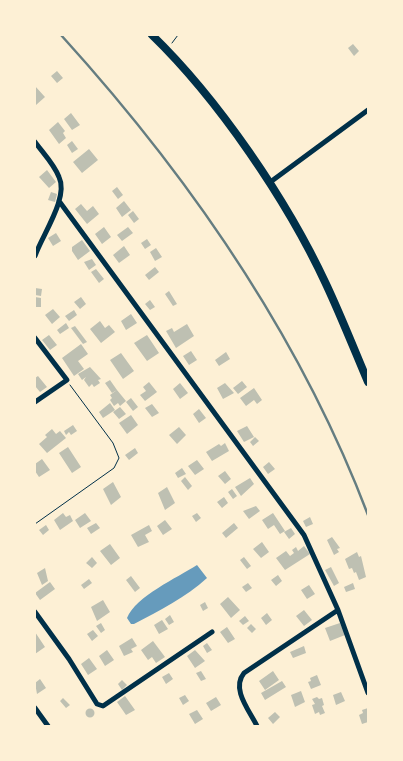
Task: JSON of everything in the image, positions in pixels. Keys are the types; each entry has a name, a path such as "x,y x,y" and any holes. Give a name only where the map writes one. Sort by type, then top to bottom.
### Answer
{"main road":[{"path":"152,35 218,111 269,182 299,232 326,283 368,382"}],"street":[{"path":"269,182 368,110"},
{"path":"35,142 60,178 59,201 35,256"},
{"path":"59,201 304,535 338,610 368,693"},
{"path":"35,338 67,380 35,402"},
{"path":"257,726 238,687 238,680 244,673 338,610"},
{"path":"35,612 69,659 92,697 103,706 212,632"},
{"path":"35,708 48,726"}],"path":[{"path":"166,49 178,35"},
{"path":"35,524 114,468 120,458 113,443 67,380"}],"water":[{"path":"197,565 207,578 172,603 131,624 127,618 139,602 158,588"}],"building":[{"path":"353,44 359,51 354,56 348,48"},
{"path":"57,71 63,78 57,83 51,76"},
{"path":"35,86 45,97 36,105 35,103"},
{"path":"71,113 80,125 72,130 64,119"},
{"path":"58,122 65,131 63,133 66,138 59,144 49,130"},
{"path":"72,141 78,149 72,153 67,145"},
{"path":"89,149 98,160 82,173 73,162"},
{"path":"47,170 56,182 49,188 39,177"},
{"path":"117,187 123,195 118,199 112,191"},
{"path":"51,192 57,194 55,202 48,200"},
{"path":"124,201 131,210 122,217 116,208"},
{"path":"81,204 87,211 93,206 99,214 87,224 75,209"},
{"path":"133,211 139,219 134,223 128,215"},
{"path":"104,227 111,237 102,244 95,234"},
{"path":"128,227 133,233 122,241 117,235"},
{"path":"56,233 61,241 53,246 48,238"},
{"path":"147,239 151,245 145,249 141,243"},
{"path":"82,240 90,251 78,260 72,251 72,247"},
{"path":"124,246 130,255 119,263 113,255"},
{"path":"156,248 162,257 155,261 150,252"},
{"path":"92,259 96,265 89,270 84,262"},
{"path":"155,267 159,272 149,280 145,275"},
{"path":"96,269 104,279 99,283 91,272"},
{"path":"35,288 42,289 41,296 35,295"},
{"path":"169,291 177,304 173,306 165,294"},
{"path":"35,297 41,298 41,307 35,307"},
{"path":"81,297 86,304 80,309 74,302"},
{"path":"150,300 155,307 150,310 145,304"},
{"path":"53,309 60,317 52,324 45,315"},
{"path":"74,310 77,315 69,321 65,316"},
{"path":"131,314 137,323 126,330 121,321"},
{"path":"100,321 105,328 109,325 115,332 101,343 90,329"},
{"path":"66,323 69,328 60,334 57,330"},
{"path":"187,324 194,336 176,348 166,331 172,328 174,332"},
{"path":"75,326 87,342 83,344 71,328"},
{"path":"49,335 57,345 50,350 42,340"},
{"path":"147,335 159,353 147,361 134,343"},
{"path":"81,344 88,354 78,361 84,369 74,376 62,358"},
{"path":"191,351 197,360 189,365 183,356"},
{"path":"226,352 230,359 219,366 215,360"},
{"path":"121,353 134,371 123,379 110,360"},
{"path":"90,367 101,379 98,380 100,383 94,387 92,384 89,387 84,380 86,377 82,380 78,374"},
{"path":"38,376 47,387 40,392 35,386 35,378"},
{"path":"110,380 117,390 112,393 105,383"},
{"path":"242,381 247,387 238,394 233,388"},
{"path":"149,382 157,392 145,401 140,395 146,391 143,387"},
{"path":"180,383 188,393 180,399 173,389"},
{"path":"225,383 234,393 223,399 217,388"},
{"path":"254,388 262,400 257,404 254,400 246,406 240,398"},
{"path":"117,390 126,401 120,406 118,403 114,406 110,400 112,398 110,395"},
{"path":"131,398 138,407 133,411 126,402"},
{"path":"110,403 115,410 103,418 99,412"},
{"path":"152,404 159,413 152,417 145,408"},
{"path":"120,407 126,414 119,419 113,412"},
{"path":"199,409 206,418 199,423 193,414"},
{"path":"131,415 138,425 127,434 119,423"},
{"path":"73,425 77,431 71,435 69,432 66,435 64,431"},
{"path":"247,426 254,437 244,442 237,431"},
{"path":"179,427 186,435 177,444 169,435"},
{"path":"52,429 56,434 60,431 66,438 47,453 39,444"},
{"path":"255,437 259,441 253,446 250,442"},
{"path":"225,443 229,451 212,461 206,452 219,444 221,446"},
{"path":"68,447 81,467 72,473 59,453"},
{"path":"135,448 138,453 129,460 125,455"},
{"path":"42,459 50,470 39,477 35,471 35,464"},
{"path":"197,460 204,469 195,475 188,466"},
{"path":"269,462 275,469 268,474 263,467"},
{"path":"182,468 186,474 178,478 175,473"},
{"path":"225,471 231,479 225,484 218,476"},
{"path":"185,477 192,486 188,490 181,481"},
{"path":"250,478 254,484 241,496 235,487"},
{"path":"113,482 121,497 111,505 103,489"},
{"path":"167,487 175,503 165,510 158,493"},
{"path":"232,489 237,496 233,499 228,492"},
{"path":"224,497 228,503 222,508 217,502"},
{"path":"256,506 260,511 249,519 243,511"},
{"path":"63,513 66,517 70,515 73,521 60,530 54,520"},
{"path":"85,513 91,521 80,528 75,520"},
{"path":"197,513 201,518 196,522 192,516"},
{"path":"273,513 285,531 280,534 274,525 268,529 262,520"},
{"path":"310,517 313,524 306,527 303,521"},
{"path":"165,520 172,529 163,535 157,526"},
{"path":"96,523 100,528 91,534 87,528"},
{"path":"234,523 238,528 226,538 222,533"},
{"path":"46,525 49,530 43,535 39,530"},
{"path":"149,525 152,531 145,535 149,542 138,547 131,535"},
{"path":"291,528 295,534 289,539 284,532"},
{"path":"332,537 340,548 337,549 339,552 334,555 327,540"},
{"path":"262,542 269,552 261,558 253,549"},
{"path":"110,544 120,558 111,565 100,551"},
{"path":"304,546 310,554 285,570 276,558 286,551 290,556 294,553 292,550 296,547 298,551"},
{"path":"357,552 359,557 361,556 366,577 359,580 356,572 354,573 352,568 349,569 345,559"},
{"path":"92,557 97,563 92,568 86,563"},
{"path":"244,557 251,566 247,569 240,560"},
{"path":"331,567 339,583 334,586 325,570"},
{"path":"45,568 48,581 42,585 37,573"},
{"path":"278,575 282,581 276,586 271,580"},
{"path":"131,576 140,588 135,592 126,580"},
{"path":"89,579 92,583 84,589 81,585"},
{"path":"50,582 55,589 40,600 35,593"},
{"path":"248,583 252,588 246,592 242,587"},
{"path":"353,583 355,589 346,592 344,587"},
{"path":"309,585 315,594 307,599 301,590"},
{"path":"228,597 240,610 231,618 220,604"},
{"path":"103,600 110,612 97,621 91,607"},
{"path":"205,602 208,608 203,611 200,605"},
{"path":"304,610 312,620 304,626 296,616"},
{"path":"267,613 272,620 266,625 261,618"},
{"path":"170,615 174,622 169,625 165,619"},
{"path":"245,616 249,621 243,625 239,621"},
{"path":"162,620 168,629 159,634 154,625"},
{"path":"101,623 105,630 101,633 96,626"},
{"path":"340,623 345,635 330,641 325,628"},
{"path":"251,624 256,629 252,633 247,628"},
{"path":"227,627 235,639 228,643 220,632"},
{"path":"93,630 98,636 92,641 87,634"},
{"path":"35,632 45,647 35,654"},
{"path":"132,638 137,646 131,649 133,652 124,656 119,646"},
{"path":"153,641 165,657 156,663 152,657 148,660 141,650"},
{"path":"207,643 212,650 207,653 203,646"},
{"path":"304,646 306,653 293,658 290,652"},
{"path":"107,650 114,660 105,666 99,656"},
{"path":"195,650 205,661 195,668 187,656"},
{"path":"89,658 97,669 88,675 81,664"},
{"path":"201,671 206,679 201,681 196,673"},
{"path":"273,671 279,680 265,690 259,681"},
{"path":"169,673 173,679 166,684 162,677"},
{"path":"317,675 321,685 311,689 308,682 311,681 310,678"},
{"path":"40,679 46,688 37,694 35,683"},
{"path":"122,680 127,685 122,690 118,684"},
{"path":"282,681 286,687 265,700 261,693"},
{"path":"301,691 305,702 295,707 291,695"},
{"path":"341,692 345,701 336,705 333,695"},
{"path":"185,695 189,701 183,705 179,698"},
{"path":"125,696 135,710 126,715 117,702"},
{"path":"216,697 221,705 211,711 206,703"},
{"path":"317,697 319,699 322,698 324,705 322,706 325,713 320,715 319,712 315,714 312,705 315,704 312,699"},
{"path":"63,698 70,705 66,708 60,701"},
{"path":"90,708 95,713 90,718 85,713"},
{"path":"368,708 368,722 362,724 359,715 363,713 362,710"},
{"path":"197,710 203,719 195,724 189,714"},
{"path":"275,712 280,717 273,724 268,718"}],"railway":[{"path":"61,35 153,144 237,261 275,322 309,384 341,449 368,515"}]}
